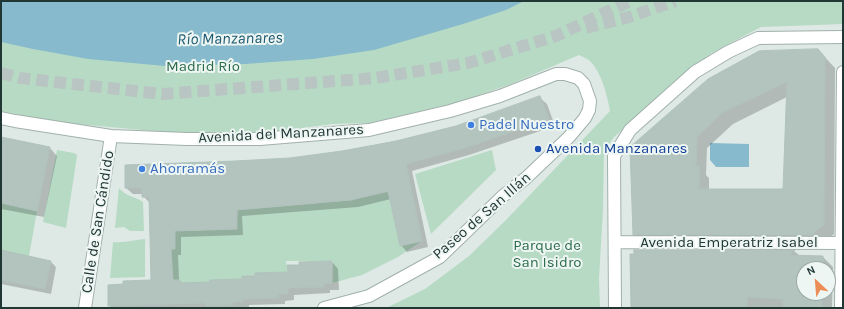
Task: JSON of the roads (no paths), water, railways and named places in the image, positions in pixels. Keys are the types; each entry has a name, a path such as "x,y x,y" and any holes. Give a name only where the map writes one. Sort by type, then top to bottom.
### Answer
{"street":[{"path":"615,308 614,156 630,130 695,72 728,52 758,38 843,37"},
{"path":"841,308 843,72"},
{"name":"Avenida del Manzanares","path":"1,118 15,122 111,136 187,139 260,139 369,130 450,111 500,96 556,74 564,74 578,78"},
{"name":"Paseo de San Illán","path":"324,308 369,296 440,257 503,196 526,178 547,158 585,118 589,110 590,101 588,93 578,78"},
{"name":"Calle de San Cándido","path":"85,308 111,136"},
{"name":"Avenida Emperatriz Isabel","path":"614,242 842,243"}],"water":[{"name":"Río Manzanares","path":"1,1 524,1 506,10 374,50 313,59 245,64 165,66 88,59 1,42"},
{"path":"710,143 749,144 749,167 716,167 710,160"}],"tunnel":[{"path":"1,73 20,78 162,94 375,78 468,63 556,36 630,1"},
{"path":"586,28 629,17 675,1"}],"place":[{"name":"Padel Nuestro","path":"471,125"},
{"name":"Avenida Manzanares","path":"538,149"},
{"name":"Ahorramás","path":"142,169"}],"park label":[{"name":"Madrid Río","path":"203,67"},
{"name":"Parque de San Isidro","path":"547,254"}]}
